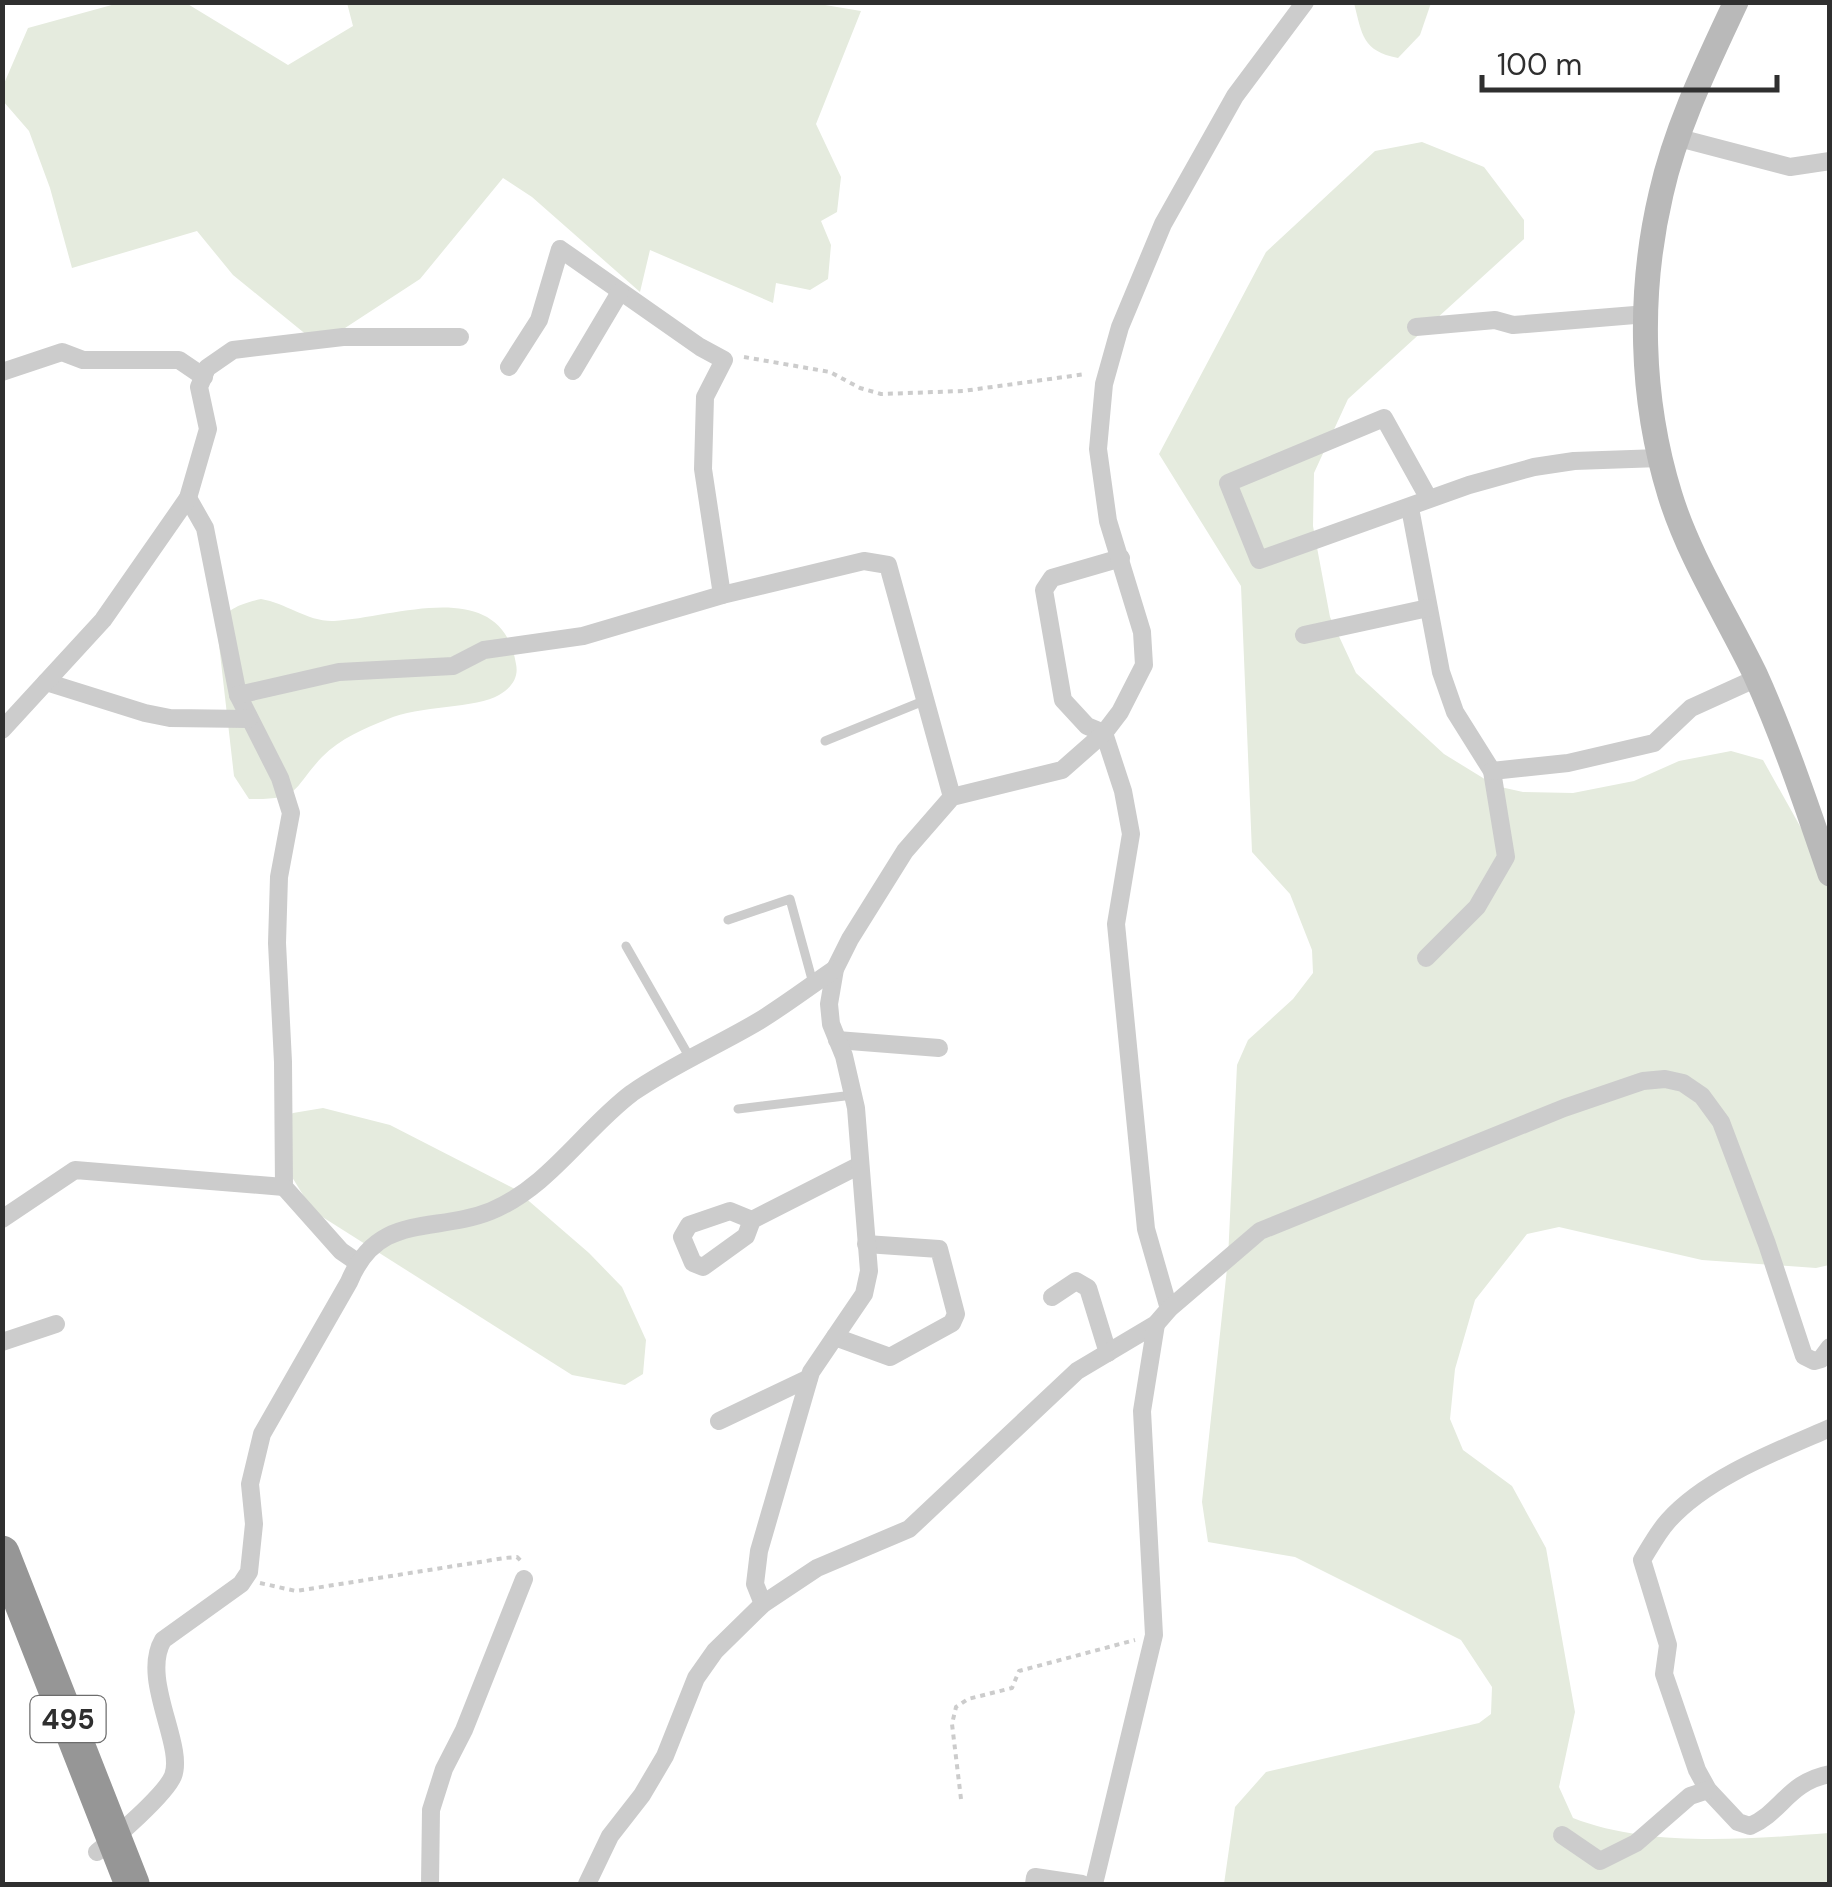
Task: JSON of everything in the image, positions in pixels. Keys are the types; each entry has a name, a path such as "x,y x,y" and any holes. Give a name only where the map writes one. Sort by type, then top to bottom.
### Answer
{"highway":[{"name":"495","path":"2,1553 107,1858"},
{"name":"495","path":"2,1610 107,1858 132,1884"}],"street":[{"path":"763,1604 755,1584 758,1551 809,1378 864,1294 869,1270 853,1095 829,1004 835,968 905,852 952,797 1062,770 1104,734 1144,665 1142,632 1108,521 1098,449 1104,384 1120,328 1163,224 1236,96 1305,2"},
{"path":"1736,2 1696,88 1661,192 1647,282 1646,366 1654,434 1671,499 1756,678 1830,874"},
{"path":"1679,138 1790,167 1830,161"},
{"path":"510,368 539,320 560,250 724,360 705,397 703,470 722,595"},
{"path":"573,371 620,292"},
{"path":"1416,327 1496,320 1514,325 1647,314"},
{"path":"2,730 104,620 188,498 208,429 199,386 207,368 233,350 343,337 460,337"},
{"path":"2,372 62,352 82,360 179,360 204,377"},
{"path":"1430,499 1384,418 1228,483 1259,560 1430,499 1534,467 1574,461 1660,458"},
{"path":"188,498 205,528 238,695 280,778 292,813 280,877 277,943 284,1187 341,1251 357,1262"},
{"path":"1410,508 1441,672 1455,712 1492,771 1506,857 1477,906 1426,958"},
{"path":"1094,1884 1154,1634 1142,1410 1162,1316 1146,1229 1116,924 1131,834 1123,791 1104,734 1087,726 1063,700 1044,590 1052,578 1120,558"},
{"path":"238,695 339,672 453,666 484,650 583,636 722,595 864,561 888,565 952,797"},
{"path":"1304,635 1428,608"},
{"path":"1492,771 1568,762 1654,743 1692,708 1756,678"},
{"path":"46,682 170,718 249,719"},
{"path":"107,1858 167,1788 176,1770 156,1671 156,1652 163,1640 242,1584 248,1572 254,1524 250,1484 262,1434 357,1262 375,1244 398,1230 490,1211 511,1200 550,1171 631,1094 760,1020 835,968"},
{"path":"837,1040 939,1048"},
{"path":"587,1884 610,1836 642,1795 664,1756 696,1678 714,1651 763,1604 816,1568 909,1529 1077,1372 1162,1316 1260,1232 1564,1108 1644,1081 1683,1083 1702,1096 1721,1122 1804,1356 1822,1359 1830,1347"},
{"path":"752,1220 860,1165"},
{"path":"2,1219 75,1170 284,1187"},
{"path":"835,1337 890,1357 952,1323 956,1314 939,1249 866,1244"},
{"path":"1052,1297 1076,1281 1088,1288 1108,1353"},
{"path":"2,1342 56,1324"},
{"path":"720,1421 809,1378"},
{"path":"1830,1428 1696,1495 1666,1522 1642,1560 1668,1645 1664,1674 1697,1770 1708,1790 1738,1822 1750,1826 1794,1787 1830,1774"},
{"path":"430,1884 431,1810 444,1769 464,1730 524,1579"},
{"path":"1562,1835 1600,1861 1636,1844 1690,1796 1708,1790"},
{"path":"1034,1884 1035,1877 1082,1884"}],"lane":[{"path":"825,741 926,700"},
{"path":"728,920 790,898 814,984"},
{"path":"626,946 690,1058"},
{"path":"738,1109 853,1095"}],"path":[{"path":"724,360 737,356 808,366 881,394 963,390 1090,372"},
{"path":"245,1578 296,1591 517,1558 525,1565 524,1579"},
{"path":"962,1799 952,1724 956,1707 968,1698 1012,1688 1018,1672 1154,1634"}],"shaded area":[{"path":"807,2 861,11 816,124 841,177 837,212 821,221 831,245 828,279 810,290 776,283 773,303 650,250 640,292 532,197 503,178 420,279 319,345 233,275 197,231 72,268 29,131 3,101 3,86 28,28 119,3 186,3 288,65 353,26 347,3"},
{"path":"1354,2 1431,3 1420,35 1398,58 1370,46"},
{"path":"1422,142 1484,167 1524,220 1524,239 1348,399 1314,473 1313,526 1330,617 1356,673 1444,754 1496,786 1523,792 1573,793 1634,781 1679,761 1731,751 1763,760 1829,878 1829,1265 1816,1268 1702,1260 1559,1227 1527,1234 1475,1300 1455,1369 1450,1419 1463,1450 1512,1486 1546,1548 1575,1712 1559,1787 1573,1818 1603,1828 1666,1838 1733,1839 1829,1833 1829,1884 1224,1884 1235,1807 1266,1772 1479,1723 1491,1714 1492,1687 1461,1640 1295,1557 1208,1542 1202,1502 1228,1259 1237,1065 1248,1040 1293,999 1313,973 1312,950 1290,894 1252,852 1241,586 1159,454 1266,252 1375,151"},
{"path":"261,599 324,621 414,610 468,610 490,619 506,636 516,664 515,678 507,689 489,699 400,715 361,730 329,750 287,795 249,799 234,776 217,627 235,608"},
{"path":"323,1108 390,1125 515,1189 622,1287 646,1340 643,1374 625,1385 572,1375 313,1211 287,1169 275,1124 293,1113"}]}
